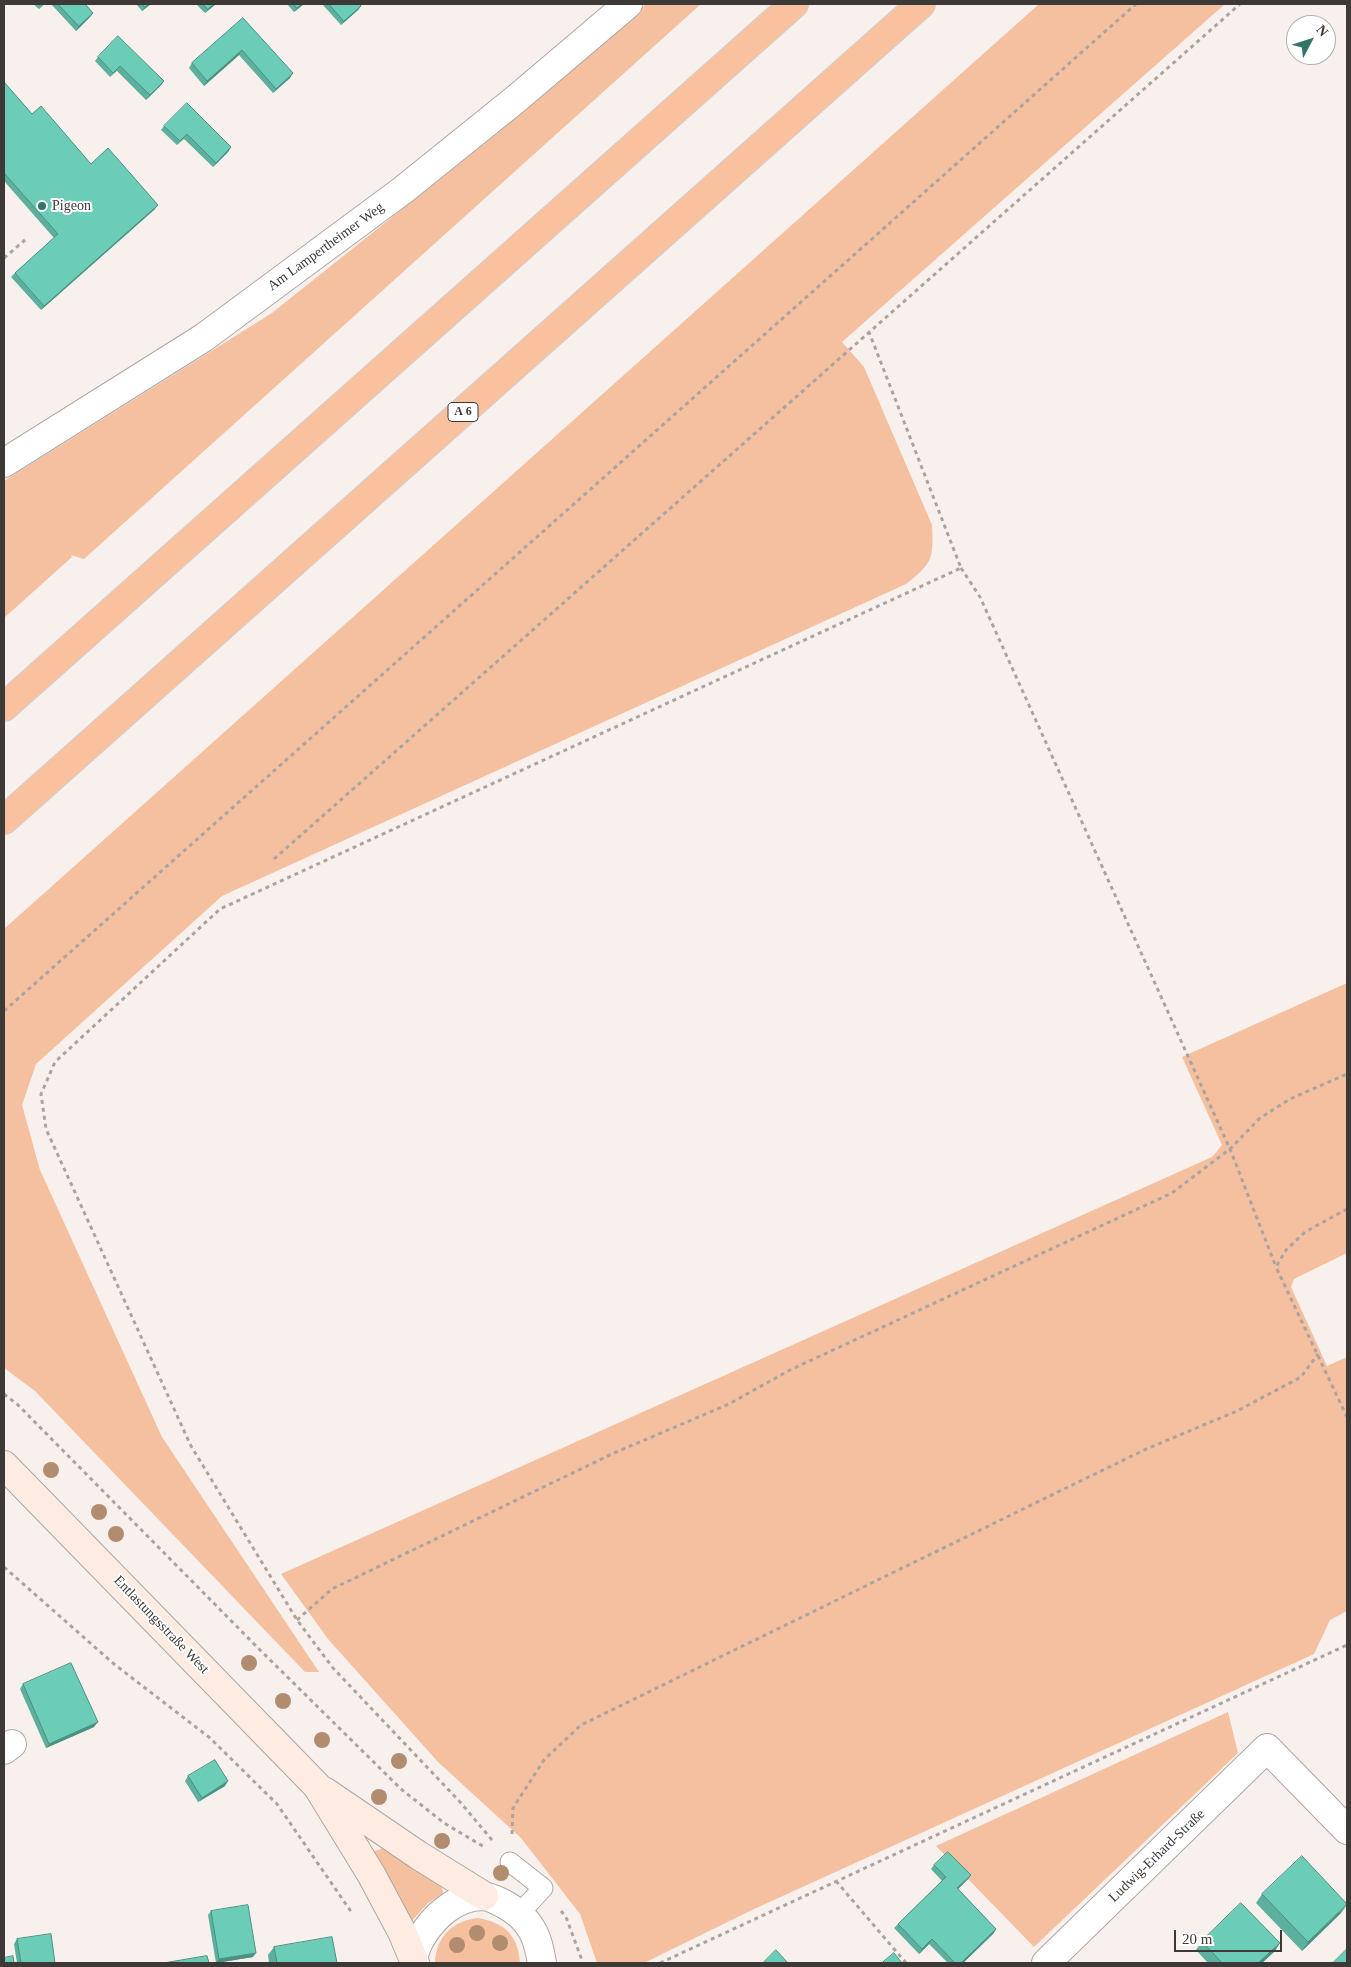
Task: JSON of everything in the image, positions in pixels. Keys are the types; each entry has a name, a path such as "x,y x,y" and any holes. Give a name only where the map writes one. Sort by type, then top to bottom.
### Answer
{"highway":[{"path":"4,707 794,4"},
{"name":"A 6","path":"4,820 921,4"}],"main road":[{"name":"Entlastungsstraße West","path":"4,1465 317,1786 484,1896"},
{"name":"Entlastungsstraße West","path":"317,1786 372,1874 402,1932 414,1961"}],"street":[{"name":"Am Lampertheimer Weg","path":"4,463 219,326 403,190 516,99 628,4"},
{"name":"Ludwig-Erhard-Straße","path":"1046,1963 1267,1748 1347,1830"},
{"path":"414,1961 419,1942 436,1916 459,1902 484,1896 509,1906 532,1929 539,1947 542,1963"}],"lane":[{"path":"510,1862 543,1888 519,1914"}],"path":[{"path":"4,1011 1136,4"},
{"path":"274,858 1240,4"},
{"path":"4,258 25,240"},
{"path":"869,332 961,568 980,596 1230,1149 1276,1267 1347,1417"},
{"path":"510,1862 461,1803 333,1668 297,1620 190,1446 46,1129 41,1094 55,1062 220,909 961,568"},
{"path":"297,1620 332,1589 614,1453 728,1404 790,1370 1172,1193 1230,1149 1260,1118 1290,1099 1347,1074"},
{"path":"1276,1267 1286,1250 1305,1232 1347,1209"},
{"path":"510,1862 513,1808 544,1760 581,1726 1144,1450 1237,1411 1301,1377 1318,1354"},
{"path":"4,1394 18,1405 252,1642 401,1789 444,1823 510,1862"},
{"path":"4,1567 114,1664 210,1738 278,1804 356,1919"},
{"path":"660,1963 1347,1645"},
{"path":"836,1881 906,1963"}],"shaded area":[{"path":"646,4 701,4 84,559 71,555 72,557 4,618 4,481 272,313 495,135"},
{"path":"1039,4 1225,4 842,342 864,367 932,525 932,553 921,571 906,584 222,896 36,1064 22,1105 40,1170 162,1437 319,1672 305,1672 35,1391 4,1368 4,929"},
{"path":"1347,983 1347,1253 1294,1279 1291,1287 1327,1366 1347,1357 1347,1611 1330,1620 1314,1654 752,1910 644,1963 597,1963 580,1914 521,1838 438,1762 328,1639 281,1574 1212,1157 1222,1145 1182,1057"},
{"path":"1228,1712 1238,1753 1034,1947 936,1846"},
{"path":"386,1848 442,1887 443,1893 427,1904 411,1922 373,1861 374,1851"},
{"path":"478,1918 496,1923 508,1932 516,1945 520,1963 435,1963 438,1945 447,1932 460,1923"}],"building":[{"path":"58,4 85,4 93,13 79,26"},
{"path":"203,4 214,4 208,9"},
{"path":"294,4 302,4 297,8"},
{"path":"329,4 360,4 361,6 344,21"},
{"path":"243,18 293,73 276,89 242,50 207,81 192,63"},
{"path":"118,36 164,81 150,95 120,66 113,73 98,57"},
{"path":"4,82 32,114 41,106 91,164 108,148 158,205 44,306 15,273 58,234 4,173"},
{"path":"187,103 231,147 216,163 187,134 180,141 164,126"},
{"path":"71,1663 98,1722 49,1744 23,1684"},
{"path":"215,1760 228,1781 202,1798 188,1776"},
{"path":"948,1852 971,1875 957,1888 996,1929 961,1963 955,1963 932,1939 922,1949 898,1924 946,1877 934,1865"},
{"path":"1302,1856 1347,1904 1308,1942 1262,1894"},
{"path":"1241,1903 1280,1943 1258,1963 1222,1963 1202,1941"},
{"path":"248,1905 256,1953 219,1959 211,1911"},
{"path":"51,1934 55,1963 21,1963 17,1939"},
{"path":"332,1937 337,1963 277,1963 274,1947"},
{"path":"1347,1949 1347,1963 1333,1963"},
{"path":"776,1950 788,1963 763,1963"},
{"path":"894,1953 902,1963 882,1963"},
{"path":"13,1956 14,1963 4,1963 4,1958"},
{"path":"207,1956 209,1963 164,1963"}],"place":[{"name":"Pigeon","path":"42,206"}]}
